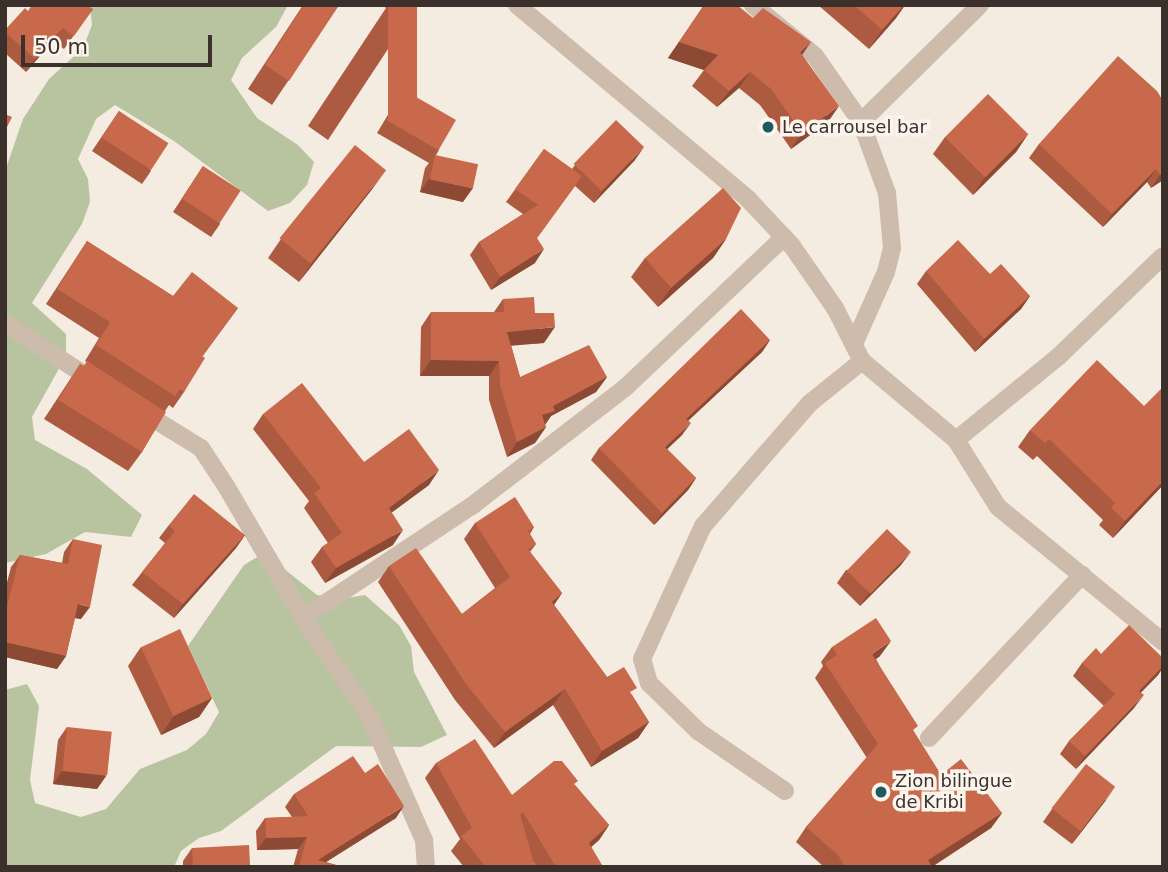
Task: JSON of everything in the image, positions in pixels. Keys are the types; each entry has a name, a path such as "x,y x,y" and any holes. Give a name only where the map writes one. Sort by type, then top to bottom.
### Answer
{"street":[{"path":"517,5 749,200 784,237 835,308 862,361 956,440 998,507 1163,642"},
{"path":"753,5 815,56 861,122 887,193 892,248 886,272 854,344"},
{"path":"861,122 980,5"},
{"path":"303,618 473,505 626,387 784,237"},
{"path":"956,440 1059,356 1163,256"},
{"path":"5,323 201,448 303,618 369,715 424,839 426,867"},
{"path":"785,791 698,731 649,683 642,659 703,526 810,403 862,361"},
{"path":"929,738 1082,575"}],"green space":[{"path":"90,5 288,5 276,27 242,58 231,80 257,118 298,145 314,162 307,185 290,203 268,211 174,141 115,105 96,119 78,159 88,179 90,202 82,224 32,303 66,334 66,356 32,417 35,440 87,469 142,515 131,537 85,532 46,554 5,563 5,171 23,119 49,79 83,48 92,25"},
{"path":"264,553 317,595 340,599 365,595 399,625 411,646 414,672 447,735 421,747 336,746 221,831 199,838 181,851 174,867 5,867 5,690 27,684 39,706 30,780 35,803 81,817 106,809 140,769 187,750 206,734 219,712 188,646 244,565"}],"building":[{"path":"32,5 87,5 93,9 74,36 63,28 35,59 5,32 25,8 28,11"},
{"path":"304,5 339,5 289,81 265,65"},
{"path":"388,5 417,5 417,121 388,121"},
{"path":"704,5 737,5 753,18 763,8 811,42 800,52 839,106 802,133 771,89 750,72 729,91 704,70 718,55 679,42"},
{"path":"854,5 904,5 882,30"},
{"path":"1118,56 1157,91 1163,101 1163,173 1160,175 1156,169 1112,214 1039,144"},
{"path":"404,90 456,120 438,150 386,120"},
{"path":"988,94 1028,134 985,177 945,137"},
{"path":"119,111 168,143 151,170 102,138"},
{"path":"5,114 12,117 5,131"},
{"path":"616,120 644,147 602,191 574,164"},
{"path":"355,145 386,170 311,263 279,238"},
{"path":"544,149 582,176 537,238 544,249 500,277 479,242 538,205 515,189"},
{"path":"435,155 478,164 473,189 430,179"},
{"path":"203,166 241,191 219,223 182,199"},
{"path":"723,188 741,208 726,239 671,288 645,258"},
{"path":"958,240 990,274 1001,264 1030,296 984,339 926,271"},
{"path":"87,241 173,296 192,272 238,308 202,356 205,358 184,392 180,389 175,396 96,345 110,322 57,289"},
{"path":"534,297 535,313 554,313 555,327 507,332 520,377 589,345 607,377 553,406 555,411 542,415 546,427 517,442 500,385 499,361 431,360 431,312 504,312 503,299"},
{"path":"741,309 770,340 686,419 691,423 665,447 696,478 662,513 599,448"},
{"path":"1097,360 1144,406 1163,387 1163,481 1125,521 1111,508 1115,503 1049,439 1045,443 1030,430"},
{"path":"87,361 166,412 142,452 58,400 80,364 84,366"},
{"path":"302,383 364,462 409,429 439,470 389,508 403,530 336,568 322,547 342,533 314,493 321,488 263,414"},
{"path":"194,494 245,535 183,604 142,572 175,531 169,525"},
{"path":"515,497 534,527 528,531 536,544 528,549 562,593 552,602 607,677 624,667 637,688 630,692 649,722 602,751 565,689 505,732 466,684 389,566 416,548 462,614 510,577 475,523"},
{"path":"887,529 911,552 870,594 847,571"},
{"path":"73,539 102,545 90,607 78,604 66,656 5,642 5,615 20,555 68,564"},
{"path":"876,618 891,641 872,654 918,726 913,730 941,775 961,759 1002,813 928,860 932,867 845,867 838,855 806,827 878,744 825,663 837,655 832,647"},
{"path":"1129,625 1163,658 1163,666 1139,691 1144,695 1085,756 1069,741 1115,694 1082,663 1096,648 1101,654"},
{"path":"180,629 212,698 173,716 141,647"},
{"path":"67,727 112,732 107,775 62,771"},
{"path":"475,739 512,795 554,761 562,761 578,781 574,784 609,825 589,843 603,867 556,867 523,812 520,814 535,867 486,867 461,836 472,828 436,763"},
{"path":"353,756 365,773 378,764 404,806 318,860 343,867 299,867 307,837 266,838 265,818 308,816 294,794"},
{"path":"1086,764 1115,787 1081,831 1052,808"},
{"path":"249,845 250,867 193,867 192,848"}],"place":[{"name":"Le carrousel bar","path":"768,127"},
{"name":"Zion bilingue de Kribi","path":"881,792"}]}
